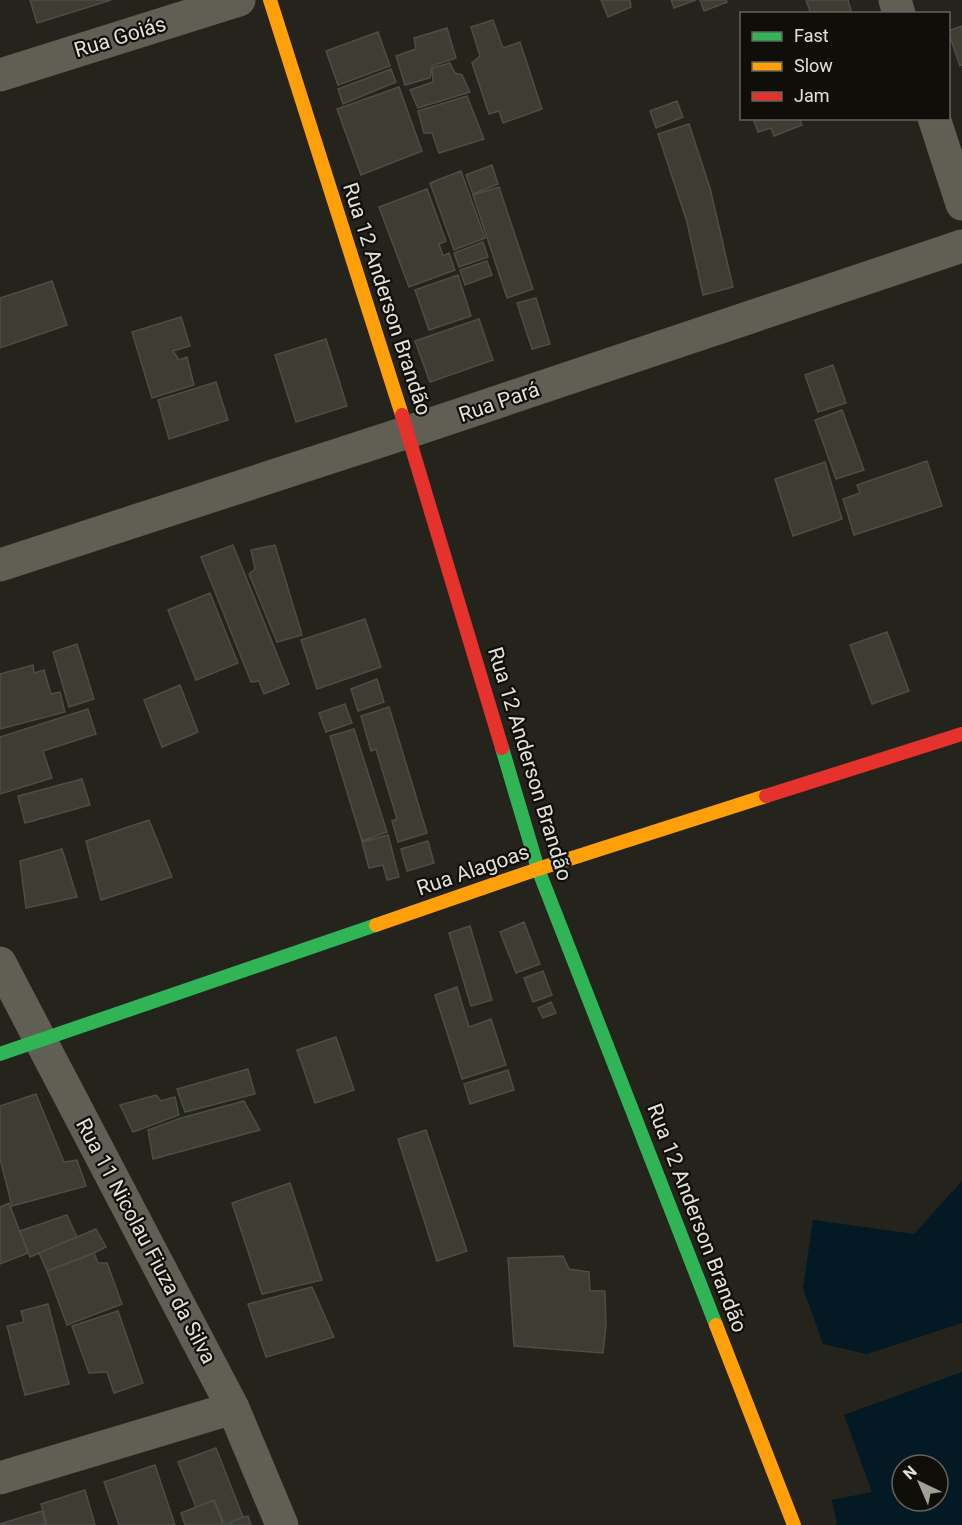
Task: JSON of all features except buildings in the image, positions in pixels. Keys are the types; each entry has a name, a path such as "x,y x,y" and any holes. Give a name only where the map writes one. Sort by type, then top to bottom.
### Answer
{"street":[{"name":"Rua Goiás","path":"0,75 239,0"},
{"name":"Rua 12 Anderson Brandão","path":"270,0 408,432 538,869 794,1525"},
{"path":"935,120 962,204"},
{"name":"Rua Pará","path":"0,565 408,432 962,246"},
{"name":"Rua Alagoas","path":"0,1054 538,869 962,734"},
{"name":"Rua 11 Nicolau Fiuza da Silva","path":"0,963 233,1408 282,1525"},
{"path":"0,1478 233,1408"}],"water":[{"path":"962,1181 962,1323 867,1354 823,1344 803,1288 813,1220 914,1234"},
{"path":"962,1372 962,1525 837,1525 832,1500 872,1492 844,1415"}],"traffic: fast":[{"path":"502,748 538,869 716,1325"},
{"path":"0,1054 376,925"}],"traffic: slow":[{"path":"270,0 402,415"},
{"path":"376,925 538,869 766,796"},
{"path":"716,1325 794,1525"}],"traffic: jam":[{"path":"402,415 502,748"},
{"path":"766,796 962,734"}]}
